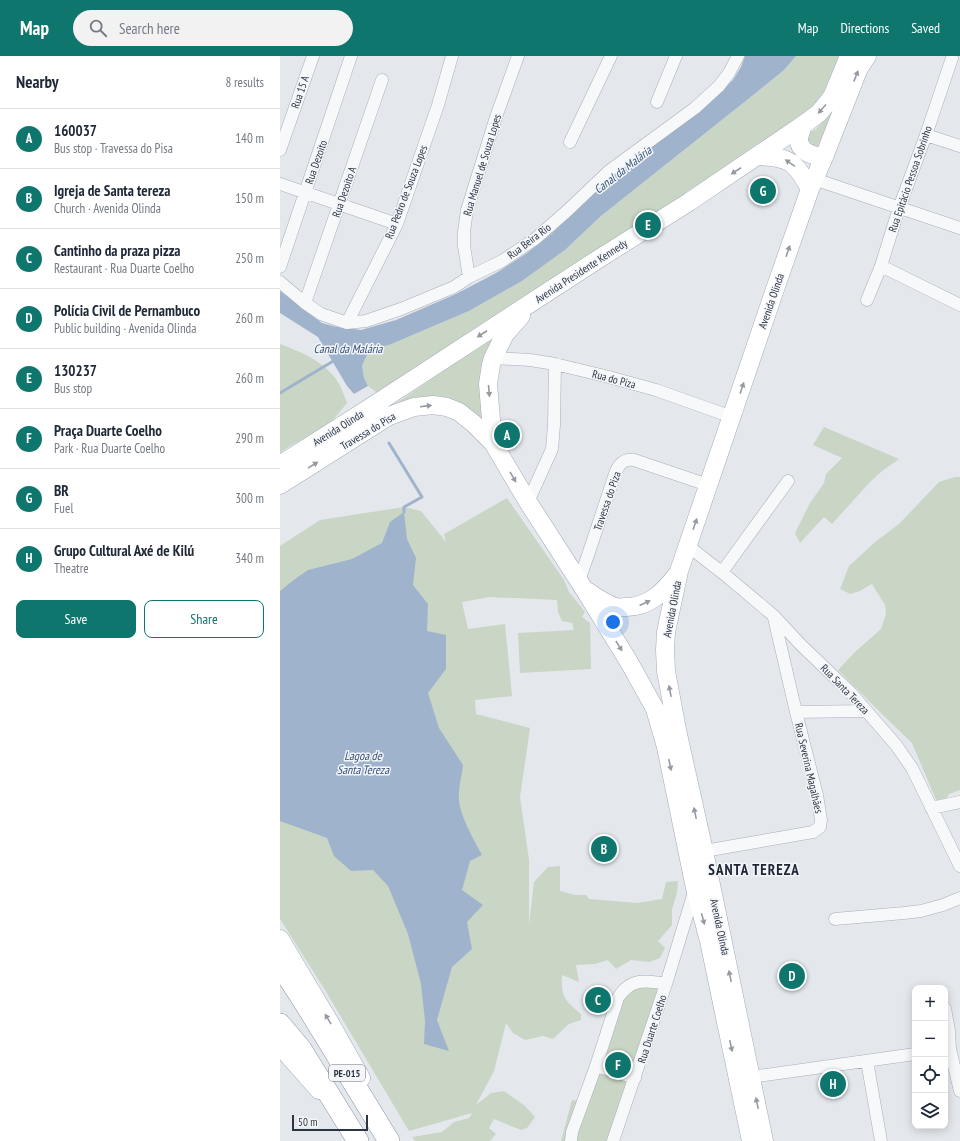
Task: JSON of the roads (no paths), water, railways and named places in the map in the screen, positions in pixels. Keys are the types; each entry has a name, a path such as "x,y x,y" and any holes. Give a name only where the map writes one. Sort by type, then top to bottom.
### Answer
{"highway":[{"name":"PE-015","path":"280,965 389,1141"},
{"name":"PE-015","path":"280,1024 301,1049 354,1133"}],"main road":[{"path":"842,93 848,56"},
{"path":"842,93 867,56"},
{"name":"Avenida Presidente Kennedy","path":"396,390 758,156 819,113 832,97 842,93"},
{"name":"Avenida Olinda","path":"764,1141 704,851 677,730 666,671 666,632 679,571 812,184 824,157 842,93"},
{"path":"803,125 799,136 801,147 809,154 824,157"},
{"path":"758,156 785,159 791,162 812,184"},
{"path":"493,443 488,384 493,358 505,334 517,320 551,291"},
{"name":"Avenida Olinda","path":"280,465 373,416 396,390"},
{"name":"Travessa do Pisa","path":"280,486 373,416 389,416 414,407 433,405 448,407 459,412 493,443"},
{"name":"Avenida Olinda","path":"493,443 528,502 629,662 655,709 666,747 695,888 709,941 751,1141"},
{"path":"581,585 603,602 618,608 634,607 646,604 658,595 666,588 679,571"},
{"path":"280,939 352,1060 370,1094 389,1141"},
{"path":"280,1046 354,1133"}],"street":[{"name":"Rua 15 A","path":"280,150 313,56"},
{"name":"Rua Dezoito","path":"280,267 351,56"},
{"name":"Rua Pedro de Souza Lopes","path":"347,323 397,224 438,105 452,56"},
{"name":"Rua Manuel de Souza Lopes","path":"469,277 464,246 467,210 494,124 518,56"},
{"path":"570,142 611,56"},
{"path":"657,102 676,56"},
{"name":"Rua Beira Rio","path":"280,282 321,314 347,323 366,321 401,309 454,287 469,277 502,261 535,239 609,171 695,108 719,86 729,73 738,56"},
{"name":"Rua Epitácio Pessoa Sobrinho","path":"867,300 881,266 899,208 953,58"},
{"name":"Rua Dezoito A","path":"305,303 382,80"},
{"path":"926,135 960,146"},
{"path":"280,184 397,224"},
{"path":"812,184 899,208 960,228"},
{"path":"881,266 960,305"},
{"name":"Rua do Piza","path":"493,358 530,360 555,364 609,377 656,390 732,417"},
{"path":"528,502 552,449 555,364"},
{"name":"Travessa do Piza","path":"581,585 588,555 616,471 619,465 624,461 634,460 708,485"},
{"path":"722,572 788,481"},
{"name":"Rua Santa Tereza","path":"688,546 722,572 774,616 801,645 850,692 896,745 912,768 960,866"},
{"name":"Rua Severina Magalhães","path":"704,851 813,832 820,827 821,820 817,795 774,616"},
{"path":"796,712 866,711"},
{"path":"931,808 960,802"},
{"name":"Rua Duarte Coelho","path":"613,1141 666,984 695,888"},
{"path":"835,919 921,911 943,905 960,898"},
{"name":"Rua Duarte Coelho","path":"571,1141 572,1132 622,990 638,982 648,981 666,984"},
{"path":"948,1025 948,1049 960,1091"},
{"path":"751,1077 912,1054"},
{"path":"867,1061 882,1141"},
{"path":"596,1066 635,1078"}],"water":[{"name":"Canal da Malária","path":"745,56 796,56 784,70 601,216 565,250 522,281 469,311 389,345 372,349 367,355 362,366 364,378 368,386 354,394 347,386 318,337 280,313 280,291 322,323 337,327 361,330 396,320 456,294 496,273 527,253 551,234 609,178 711,100 733,80 741,67"},
{"name":"Lagoa de Santa Tereza","path":"404,512 407,539 416,558 413,585 428,604 427,631 446,635 446,669 428,693 439,728 463,765 459,791 460,806 468,828 482,855 470,861 462,890 483,905 467,922 472,949 452,967 437,1020 449,1051 424,1044 425,1021 421,984 408,934 388,886 373,870 351,871 334,856 327,838 280,821 280,591 308,570 352,559 382,543 390,522"}],"waterway":[{"path":"280,393 335,360"},
{"path":"389,443 422,497 404,507 404,512"}],"place":[{"name":"BR","path":"763,191"},
{"name":"130237","path":"648,225"},
{"name":"160037","path":"507,435"},
{"name":"Igreja de Santa tereza","path":"604,849"},
{"name":"Polícia Civil de Pernambuco","path":"792,976"},
{"name":"Cantinho da praza pizza","path":"598,1000"},
{"name":"Praça Duarte Coelho","path":"618,1065"},
{"name":"Grupo Cultural Axé de Kilú","path":"833,1084"}],"district":[{"name":"SANTA TEREZA","path":"754,870"}]}
